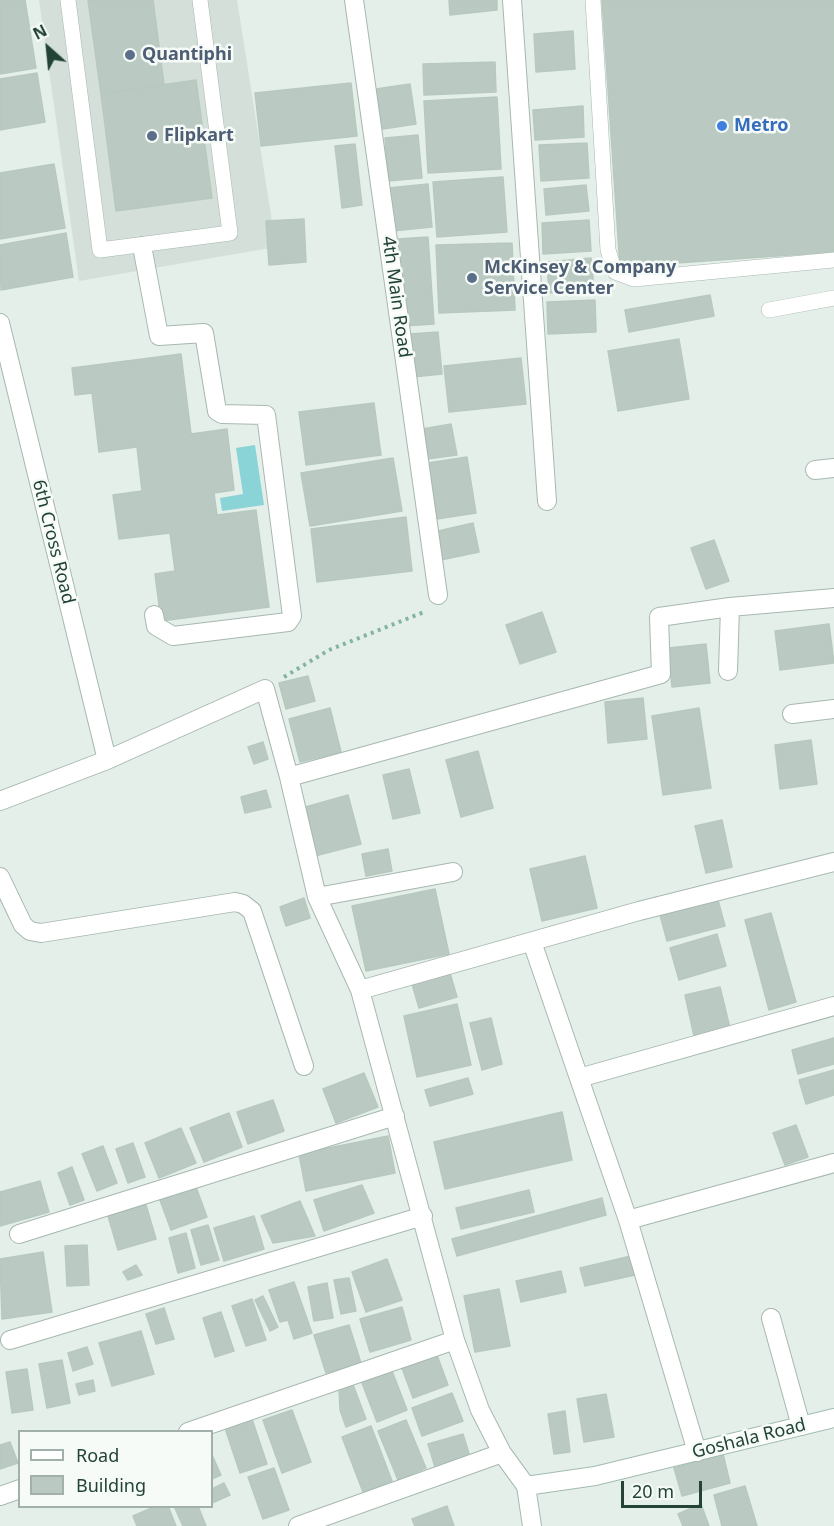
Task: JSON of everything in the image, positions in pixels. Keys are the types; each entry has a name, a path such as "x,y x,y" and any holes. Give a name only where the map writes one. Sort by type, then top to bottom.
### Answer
{"street":[{"name":"4th Main Road","path":"354,0 438,595"},
{"path":"512,0 547,501"},
{"path":"142,246 159,336 204,333 217,411 222,414 266,415 292,616 288,622 172,636 159,629 154,615"},
{"name":"6th Cross Road","path":"0,323 106,760"},
{"path":"815,470 834,468"},
{"path":"289,777 661,674 659,617 730,607 834,598"},
{"path":"728,671 730,607"},
{"path":"0,801 106,760 265,689 289,777 317,897 360,990 455,1340 480,1410 502,1453 526,1486 532,1526"},
{"path":"792,714 834,709"},
{"path":"360,990 834,862"},
{"path":"317,897 453,872"},
{"path":"0,877 23,925 30,931 41,933 235,902 243,903 252,911 304,1066"},
{"path":"532,942 628,1220 697,1452"},
{"path":"579,1078 834,1006"},
{"path":"19,1234 395,1116"},
{"path":"628,1220 834,1163"},
{"path":"10,1340 423,1216"},
{"path":"771,1318 801,1426"},
{"path":"191,1430 455,1340"},
{"name":"Goshala Road","path":"526,1486 595,1476 834,1418"},
{"path":"298,1526 502,1453"},
{"path":"0,1496 18,1490"}],"lane":[{"path":"68,0 100,250 230,232 200,0"},
{"path":"593,0 608,250 615,272 634,279 834,260"},
{"path":"769,310 834,298"}],"path":[{"path":"265,689 329,650 435,607 438,595"}],"shaded area":[{"path":"39,0 237,0 276,247 79,281"}],"water":[{"path":"255,445 264,505 222,511 220,498 243,494 236,448"}],"building":[{"path":"0,0 25,0 36,68 0,74"},
{"path":"88,0 153,0 164,85 101,94"},
{"path":"449,0 497,0 497,10 450,15"},
{"name":"Metro","path":"602,0 834,0 834,252 620,267"},
{"path":"573,31 575,69 536,72 534,34"},
{"path":"495,62 496,92 424,95 423,64"},
{"path":"37,73 45,122 0,130 0,79"},
{"path":"196,80 212,198 116,211 101,94"},
{"path":"351,83 357,136 261,146 255,93"},
{"path":"410,84 416,124 383,129 376,89"},
{"path":"497,97 501,169 428,173 424,101"},
{"path":"583,106 584,137 535,140 533,110"},
{"path":"418,135 422,178 388,181 385,138"},
{"path":"587,143 589,178 541,181 539,145"},
{"path":"355,144 362,205 342,208 335,146"},
{"path":"54,164 65,228 0,239 0,173"},
{"path":"503,177 507,232 437,237 433,182"},
{"path":"428,184 432,227 392,231 388,188"},
{"path":"586,185 589,211 546,215 544,189"},
{"path":"304,219 306,262 269,265 266,221"},
{"path":"589,220 591,251 543,254 542,223"},
{"path":"66,233 73,277 1,290 0,245"},
{"path":"428,237 434,324 404,326 398,239"},
{"path":"512,243 515,310 439,313 436,245"},
{"path":"591,258 594,289 549,293 547,262"},
{"path":"710,295 714,316 629,332 625,310"},
{"path":"595,300 596,332 548,334 547,302"},
{"path":"438,332 442,374 413,377 409,334"},
{"path":"679,339 689,399 618,411 608,351"},
{"path":"181,354 191,434 227,429 234,490 214,493 217,515 256,510 269,607 161,621 155,574 175,571 170,533 119,539 113,495 142,491 137,447 99,452 92,393 75,395 72,368"},
{"path":"521,358 526,404 449,412 444,366"},
{"path":"374,403 381,455 306,465 299,412"},
{"path":"451,424 457,455 427,459 422,429"},
{"path":"467,457 476,513 437,519 428,463"},
{"path":"393,458 402,511 310,526 301,473"},
{"path":"406,517 412,571 317,582 311,529"},
{"path":"473,523 479,552 441,560 434,532"},
{"path":"714,540 729,581 706,589 691,548"},
{"path":"542,612 556,652 520,664 506,625"},
{"path":"829,624 834,663 780,670 775,631"},
{"path":"706,644 710,683 672,687 668,648"},
{"path":"308,676 315,701 286,709 279,683"},
{"path":"643,698 647,739 608,743 605,702"},
{"path":"330,708 341,752 300,762 289,719"},
{"path":"699,708 711,788 663,795 652,716"},
{"path":"811,740 817,784 780,789 775,745"},
{"path":"263,742 268,759 254,764 248,747"},
{"path":"478,751 493,808 461,817 446,760"},
{"path":"409,769 420,813 393,819 383,775"},
{"path":"266,790 271,807 245,813 241,797"},
{"path":"348,795 361,844 315,856 302,808"},
{"path":"722,820 732,867 706,873 695,826"},
{"path":"388,849 392,871 366,876 362,854"},
{"path":"585,856 597,908 542,921 530,869"},
{"path":"435,889 449,954 366,971 352,906"},
{"path":"304,898 310,918 286,926 280,907"},
{"path":"718,900 725,926 667,941 660,915"},
{"path":"771,913 796,1002 769,1010 745,920"},
{"path":"717,934 726,966 679,980 670,948"},
{"path":"450,973 457,997 419,1008 412,984"},
{"path":"720,987 730,1028 694,1036 685,995"},
{"path":"457,1004 471,1065 417,1077 404,1016"},
{"path":"491,1018 502,1064 482,1070 470,1023"},
{"path":"834,1038 834,1064 798,1074 792,1050"},
{"path":"834,1070 834,1095 806,1104 799,1080"},
{"path":"364,1073 378,1107 336,1123 323,1089"},
{"path":"468,1078 473,1094 430,1106 425,1090"},
{"path":"273,1100 284,1131 248,1144 237,1112"},
{"path":"562,1112 572,1160 445,1189 434,1142"},
{"path":"229,1113 242,1147 204,1162 190,1128"},
{"path":"796,1125 808,1157 785,1165 773,1133"},
{"path":"181,1128 196,1163 159,1178 145,1143"},
{"path":"388,1136 395,1173 306,1191 299,1154"},
{"path":"133,1143 145,1177 128,1183 116,1149"},
{"path":"103,1146 117,1183 97,1191 82,1154"},
{"path":"72,1167 84,1200 70,1205 58,1173"},
{"path":"40,1181 49,1212 0,1226 0,1192"},
{"path":"362,1185 374,1213 324,1231 314,1200"},
{"path":"196,1187 207,1217 171,1230 160,1200"},
{"path":"529,1190 534,1212 461,1229 456,1208"},
{"path":"602,1198 606,1215 457,1256 452,1239"},
{"path":"300,1201 315,1236 273,1243 261,1216"},
{"path":"146,1205 156,1239 118,1250 108,1216"},
{"path":"254,1216 264,1249 224,1261 214,1228"},
{"path":"208,1225 219,1260 201,1265 191,1230"},
{"path":"186,1233 195,1268 178,1273 169,1238"},
{"path":"87,1245 89,1285 67,1286 65,1246"},
{"path":"43,1252 52,1312 2,1319 0,1259"},
{"path":"631,1256 635,1275 585,1286 580,1268"},
{"path":"387,1259 402,1300 366,1312 352,1272"},
{"path":"136,1265 142,1275 128,1280 123,1272"},
{"path":"561,1271 566,1292 521,1302 516,1281"},
{"path":"349,1278 356,1311 341,1314 334,1280"},
{"path":"294,1282 312,1333 294,1339 288,1320 280,1322 269,1290"},
{"path":"327,1283 333,1318 314,1321 308,1287"},
{"path":"499,1289 510,1346 475,1352 464,1296"},
{"path":"263,1296 278,1327 270,1331 255,1300"},
{"path":"252,1299 266,1340 246,1346 232,1306"},
{"path":"402,1307 411,1340 370,1352 360,1319"},
{"path":"164,1308 174,1339 156,1344 146,1314"},
{"path":"221,1312 234,1351 215,1357 203,1318"},
{"path":"349,1325 361,1363 326,1373 314,1335"},
{"path":"141,1331 154,1374 112,1386 99,1343"},
{"path":"87,1347 93,1364 73,1371 68,1353"},
{"path":"437,1355 448,1385 413,1398 402,1368"},
{"path":"62,1360 70,1403 47,1408 39,1364"},
{"path":"27,1369 33,1410 12,1413 6,1372"},
{"path":"392,1371 407,1410 377,1422 362,1383"},
{"path":"93,1380 95,1391 79,1395 76,1384"},
{"path":"352,1382 366,1419 346,1427 340,1410 339,1387"},
{"path":"452,1393 463,1421 422,1436 412,1408"},
{"path":"606,1394 614,1437 584,1442 577,1399"},
{"path":"292,1410 311,1462 282,1473 263,1420"},
{"path":"565,1411 570,1452 554,1454 548,1414"},
{"path":"252,1419 267,1464 240,1473 225,1428"},
{"path":"406,1420 426,1468 398,1480 378,1431"},
{"path":"371,1426 392,1481 363,1492 342,1437"},
{"path":"463,1434 470,1457 435,1467 428,1444"},
{"path":"10,1442 18,1463 0,1469 0,1445"},
{"path":"723,1454 730,1483 682,1496 674,1468"},
{"path":"213,1457 221,1475 213,1479"},
{"path":"274,1468 289,1510 263,1519 248,1477"},
{"path":"224,1483 230,1495 213,1503 213,1488"},
{"path":"745,1486 757,1526 722,1526 714,1495"},
{"path":"701,1504 709,1526 683,1526 678,1514"},
{"path":"447,1506 454,1526 415,1526 412,1519"},
{"path":"151,1508 169,1508 176,1526 137,1526 133,1516"},
{"path":"175,1508 199,1508 206,1526 183,1526"}],"place":[{"name":"Quantiphi","path":"130,55"},
{"name":"Metro","path":"722,126"},
{"name":"Flipkart","path":"152,136"},
{"name":"McKinsey & Company Service Center","path":"472,278"}]}
